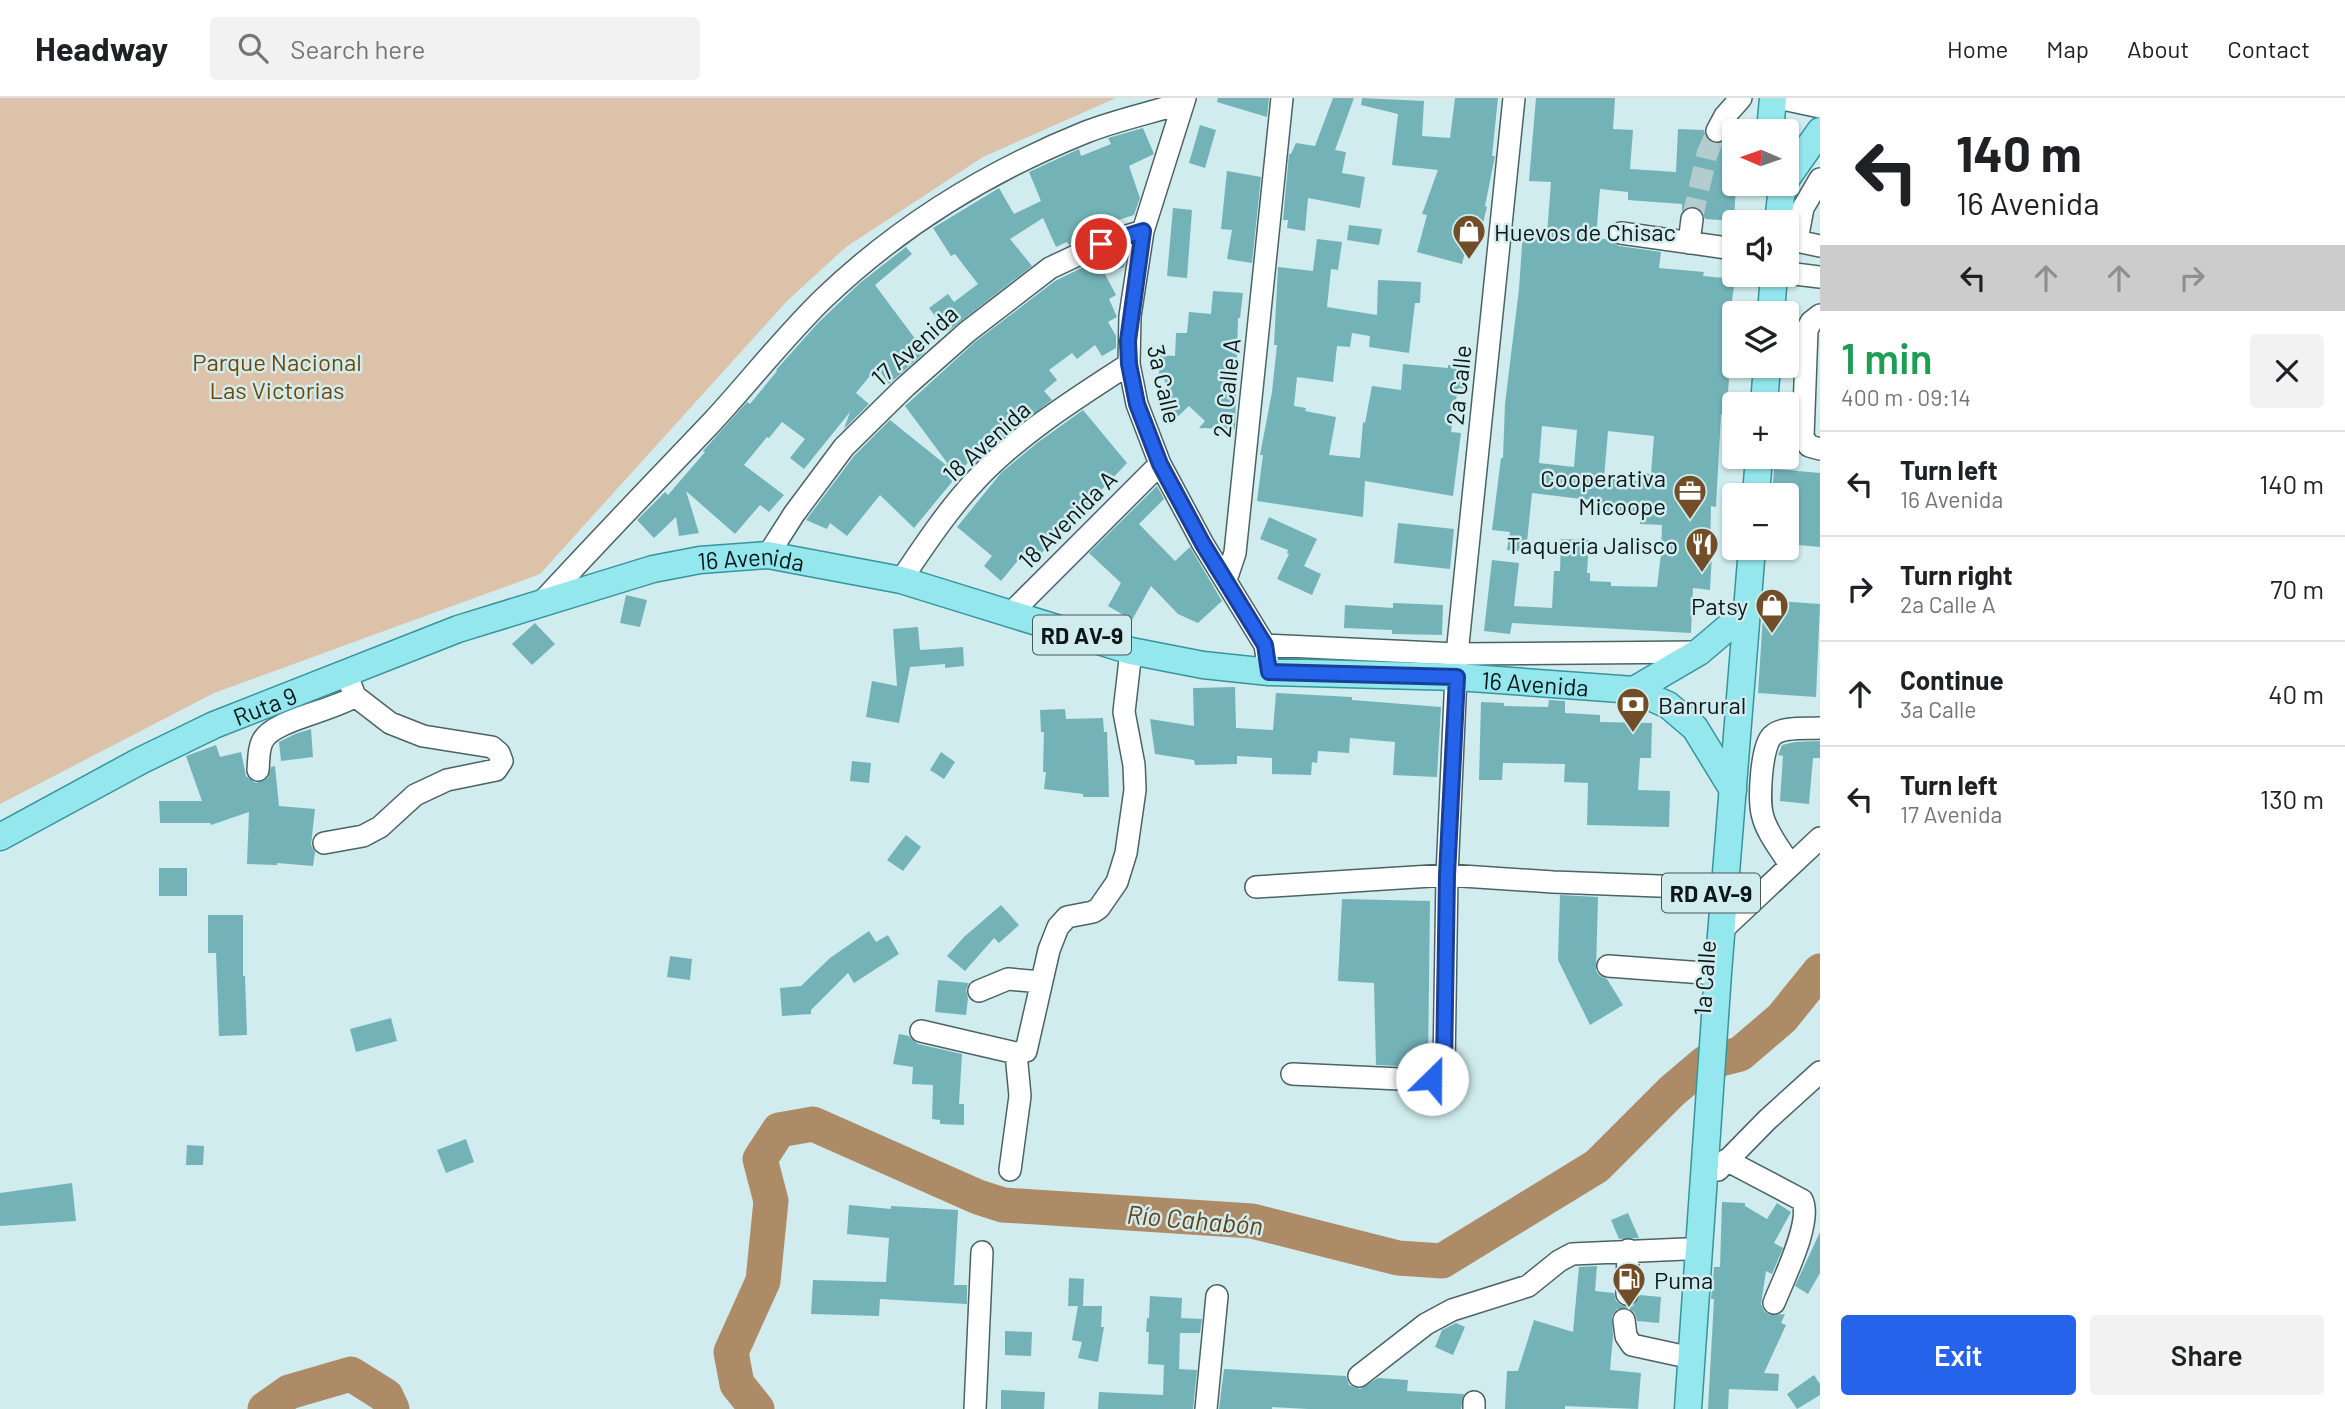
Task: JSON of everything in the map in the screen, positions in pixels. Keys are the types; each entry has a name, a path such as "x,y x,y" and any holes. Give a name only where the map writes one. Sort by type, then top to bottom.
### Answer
{"main road":[{"path":"1772,119 1775,98"},
{"path":"1783,206 1820,131"},
{"name":"16 Avenida","path":"542,602 653,569 700,559 768,555 901,580 1012,612 1131,651 1203,665 1269,672 1457,665 1634,690 1652,696 1683,717 1705,742 1729,777"},
{"name":"1a Calle","path":"1674,1409 1685,1249 1700,1134 1708,1017 1722,930 1739,624 1738,560"},
{"name":"1a Calle","path":"1739,624 1750,560"},
{"name":"Ruta 9","path":"0,837 140,761 214,725 350,684 458,629 542,602"},
{"path":"1634,690 1699,652 1739,624"},
{"name":"1a Calle","path":"1708,1017 1704,972 1711,888 1729,777"},
{"name":"1a Calle","path":"1688,1409 1703,1190 1700,1134"}],"street":[{"name":"2a Calle A","path":"1226,580 1235,553 1282,98"},
{"name":"2a Calle","path":"1292,1074 1422,1080 1432,1079 1441,1073 1444,1066 1447,875 1457,665 1514,98"},
{"path":"1717,131 1725,116 1741,98"},
{"path":"1775,98 1820,107"},
{"name":"3a Calle","path":"1184,101 1143,231 1130,316 1129,364 1137,404 1160,464 1203,544 1226,580"},
{"path":"542,602 639,496 714,420 797,325 826,296 897,237 984,181 1041,151 1104,125 1184,101"},
{"path":"1783,206 1803,208 1820,179"},
{"path":"1783,206 1820,246"},
{"path":"1689,243 1692,219"},
{"name":"17 Avenida","path":"768,555 794,514 844,447 905,387 967,332 1050,268 1101,244 1143,231"},
{"path":"1621,233 1722,247"},
{"path":"1799,274 1820,277"},
{"path":"1820,315 1811,322 1807,330 1803,437 1809,446 1820,449"},
{"name":"18 Avenida","path":"901,580 955,504 1004,453 1058,411 1129,364"},
{"name":"18 Avenida A","path":"1012,612 1160,464"},
{"path":"1226,580 1265,645 1269,672"},
{"name":"16 Avenida","path":"1265,645 1457,665 1699,652"},
{"path":"921,1031 1016,1053 1026,1051 1049,950 1058,927 1067,917 1093,912 1099,908 1117,882 1126,853 1135,790 1134,765 1124,712 1131,651"},
{"path":"258,770 262,742 270,731 343,703 350,684 390,723 423,736 492,747 499,753 502,761 496,770 464,775 415,795 380,827 363,836 324,843"},
{"path":"1790,865 1763,818 1761,784 1766,746 1773,734 1781,731 1820,728"},
{"path":"1722,930 1820,838"},
{"path":"1256,887 1447,875 1711,888"},
{"path":"1608,966 1704,972"},
{"path":"979,990 1014,978 1041,982"},
{"path":"1010,1170 1020,1096 1016,1053"},
{"path":"1703,1190 1726,1160 1820,1072"},
{"path":"1726,1160 1802,1200 1804,1205 1804,1224 1774,1303"},
{"path":"1359,1376 1435,1319 1452,1310 1528,1286 1572,1254 1685,1249"},
{"path":"1627,1294 1628,1250"},
{"path":"975,1409 982,1252"},
{"path":"1206,1409 1217,1296"},
{"path":"1624,1320 1626,1336 1632,1345 1678,1355"}],"green space":[{"name":"Parque Nacional Las Victorias","path":"0,98 1116,98 983,157 846,247 787,301 540,574 214,693 0,804"}],"building":[{"path":"1218,98 1269,98 1267,117 1217,102"},
{"path":"1333,98 1354,98 1335,150 1346,152 1342,173 1365,177 1360,208 1308,198 1305,231 1287,228 1288,220 1283,220 1289,154 1296,143 1315,146"},
{"path":"1362,98 1424,101 1422,136 1450,138 1455,98 1498,98 1492,156 1495,156 1485,206 1487,207 1481,231 1471,229 1462,264 1417,252 1427,215 1422,214 1438,170 1392,165 1398,114 1361,105"},
{"path":"1536,98 1615,98 1613,129 1633,130 1630,169 1676,172 1678,129 1704,130 1706,138 1717,144 1722,143 1722,196 1735,196 1735,210 1722,210 1722,220 1705,219 1700,209 1694,206 1682,211 1682,204 1628,200 1628,192 1600,189 1596,238 1610,240 1619,246 1661,252 1659,268 1704,272 1703,276 1722,278 1722,287 1734,287 1732,301 1722,301 1722,378 1729,379 1728,392 1722,392 1716,507 1711,506 1710,590 1693,588 1691,633 1512,623 1510,634 1484,631 1492,560 1519,563 1514,606 1552,608 1554,571 1560,571 1561,539 1589,540 1587,573 1590,573 1590,581 1611,582 1611,586 1657,587 1662,525 1640,524 1640,516 1598,512 1598,501 1532,493 1526,552 1507,550 1510,532 1492,530 1503,458 1505,404 1523,231 1547,234 1551,182 1529,181","holes":["1542,426 1577,430 1574,467 1539,463","1608,431 1654,436 1651,474 1640,472 1639,481 1604,478"]},
{"path":"1200,125 1216,130 1205,168 1189,163"},
{"path":"1143,128 1154,154 1129,166 1140,198 1134,215 1109,223 1111,227 1069,245 1067,242 1056,247 1043,218 1010,239 1032,266 947,332 929,308 948,294 954,302 978,284 955,254 951,256 933,228 999,188 1014,214 1041,201 1029,172 1079,149 1081,156 1111,144 1108,138"},
{"path":"1227,171 1261,177 1252,263 1227,259 1232,230 1221,229"},
{"path":"1173,208 1192,210 1187,278 1167,276"},
{"path":"1349,225 1382,229 1379,245 1347,240"},
{"path":"1317,239 1342,242 1338,270 1331,269 1327,307 1377,315 1378,280 1421,282 1420,303 1415,303 1409,353 1369,347 1370,336 1352,333 1350,347 1337,346 1333,382 1297,377 1294,406 1336,417 1329,455 1360,458 1363,422 1365,423 1372,386 1401,390 1403,364 1448,368 1448,365 1467,366 1467,389 1458,388 1451,432 1461,433 1453,496 1365,481 1363,517 1257,501 1263,455 1260,455 1272,392 1277,345 1274,345 1278,267 1313,271"},
{"path":"906,247 912,254 875,285 925,352 889,384 877,367 856,393 869,404 844,429 850,412 804,469 790,458 805,439 782,422 769,438 767,437 744,465 784,495 769,512 760,505 735,534 686,491 699,533 679,536 676,517 654,538 637,520 665,492 668,495 705,452 703,451 747,402 750,404 818,323 860,283"},
{"path":"1121,252 1124,267 1105,274 1116,295 1109,299 1117,317 1108,322 1116,336 1116,348 1102,356 1095,345 1077,359 1072,353 1049,370 1057,380 1044,391 1052,400 1002,438 974,464 970,460 914,528 880,495 847,536 830,523 827,529 806,520 854,456 890,420 948,464 905,406 975,342 1055,281 1106,256"},
{"path":"1213,291 1243,293 1238,318 1235,429 1199,428 1205,421 1189,406 1174,420 1163,374 1159,374 1160,355 1175,356 1176,333 1187,333 1189,312 1211,314"},
{"path":"1083,410 1127,463 1034,561 1027,565 1020,558 1001,581 984,566 992,556 957,527 1001,473"},
{"path":"1774,469 1820,473 1820,547 1799,545 1799,483 1773,483"},
{"path":"1157,486 1164,499 1139,524 1175,561 1190,547 1222,601 1198,623 1178,614 1151,586 1132,620 1108,606 1121,583 1089,553"},
{"path":"1269,517 1317,539 1304,566 1321,574 1312,595 1277,579 1289,554 1288,550 1260,539"},
{"path":"1398,523 1454,529 1450,569 1394,563"},
{"path":"626,595 647,600 640,627 620,623"},
{"path":"1764,600 1820,604 1816,697 1758,693"},
{"path":"1393,603 1443,605 1442,635 1392,634 1392,630 1344,628 1345,605 1393,608"},
{"path":"535,623 555,644 532,665 512,644"},
{"path":"918,627 920,650 963,647 964,666 945,668 945,664 910,667 899,723 866,717 872,681 897,686 893,629"},
{"path":"1235,687 1236,728 1273,730 1276,693 1352,697 1352,700 1441,707 1437,777 1393,775 1395,742 1350,738 1349,753 1318,751 1317,763 1312,762 1311,775 1272,774 1272,758 1237,756 1237,764 1195,765 1194,760 1155,754 1150,719 1194,726 1193,688"},
{"path":"1549,700 1565,701 1565,713 1600,715 1600,722 1652,723 1651,758 1640,758 1638,790 1670,791 1669,827 1587,825 1588,783 1564,782 1565,764 1503,763 1502,780 1479,780 1481,702 1504,703 1504,706 1548,707"},
{"path":"1065,709 1066,719 1103,718 1104,732 1107,732 1109,797 1083,797 1083,794 1044,789 1044,732 1041,732 1040,710"},
{"path":"311,729 313,757 281,761 279,742"},
{"path":"1820,741 1820,758 1813,758 1809,804 1780,801 1783,756 1778,755 1782,745"},
{"path":"216,745 220,757 241,752 246,776 256,783 268,778 271,767 275,766 279,806 315,809 311,845 315,852 313,866 247,864 249,812 211,825 160,823 159,801 202,801 186,756"},
{"path":"941,752 955,762 944,779 930,770"},
{"path":"852,761 871,763 869,783 850,781"},
{"path":"906,835 921,847 903,871 887,860"},
{"path":"159,868 187,868 187,896 159,896"},
{"path":"1560,895 1598,897 1596,971 1607,979 1623,1005 1590,1025 1558,960"},
{"path":"1342,899 1430,901 1428,1065 1376,1065 1374,983 1338,981"},
{"path":"1001,905 1019,925 999,943 994,938 965,971 947,956 964,937"},
{"path":"208,915 243,915 247,1035 219,1036 216,953 208,953"},
{"path":"869,931 876,942 888,935 899,954 854,983 848,973 811,1010 811,1014 782,1016 780,988 801,986 830,958"},
{"path":"670,956 692,959 690,980 667,977"},
{"path":"938,980 969,983 966,990 966,1015 935,1012"},
{"path":"391,1018 397,1041 356,1052 350,1029"},
{"path":"899,1034 909,1036 918,1044 962,1054 959,1104 964,1104 964,1125 940,1124 940,1120 932,1119 933,1085 912,1084 913,1067 893,1064"},
{"path":"466,1139 474,1162 446,1173 437,1150"},
{"path":"187,1145 204,1146 203,1165 186,1165"},
{"path":"72,1183 76,1221 0,1226 0,1193"},
{"path":"1722,1202 1745,1203 1745,1206 1767,1219 1777,1203 1791,1212 1774,1243 1783,1248 1772,1274 1766,1271 1761,1304 1764,1311 1770,1315 1785,1314 1781,1323 1786,1325 1764,1373 1779,1374 1778,1391 1729,1389 1728,1409 1708,1409 1714,1299 1711,1299 1714,1267 1720,1267"},
{"path":"849,1205 958,1210 954,1285 967,1285 967,1304 880,1299 879,1316 811,1314 813,1280 886,1282 889,1238 847,1234"},
{"path":"1628,1213 1639,1238 1619,1239 1611,1220"},
{"path":"1820,1232 1820,1273 1808,1294 1795,1286"},
{"path":"1597,1266 1595,1291 1614,1293 1616,1301 1621,1305 1633,1306 1640,1295 1661,1297 1659,1323 1637,1321 1635,1313 1628,1308 1617,1309 1612,1316 1610,1370 1641,1373 1638,1409 1565,1406 1565,1409 1505,1409 1507,1371 1518,1371 1534,1320 1573,1332 1579,1267"},
{"path":"1069,1278 1084,1279 1083,1306 1102,1306 1101,1327 1104,1327 1098,1362 1078,1358 1082,1342 1072,1340 1078,1306 1068,1306"},
{"path":"1150,1296 1182,1298 1181,1318 1202,1319 1200,1333 1180,1333 1179,1369 1197,1370 1193,1409 1098,1409 1099,1392 1163,1395 1164,1365 1148,1364 1149,1332 1146,1332"},
{"path":"1456,1323 1465,1327 1453,1355 1435,1347 1442,1330"},
{"path":"1005,1331 1032,1332 1031,1356 1005,1355"},
{"path":"1224,1369 1346,1376 1349,1385 1360,1389 1378,1378 1408,1380 1407,1391 1464,1394 1461,1409 1219,1409"},
{"path":"1814,1375 1820,1384 1820,1395 1797,1409 1787,1394"},
{"path":"1001,1390 1045,1392 1044,1409 1001,1409"}],"waterway":[{"name":"Río Cahabón","path":"757,1409 737,1384 731,1352 763,1281 771,1201 760,1159 779,1130 813,1124 978,1197 1003,1205 1252,1221 1398,1258 1442,1261 1597,1166 1672,1091 1705,1063 1740,1054 1782,1018 1820,971"},
{"name":"Río Cahabón","path":"265,1409 289,1392 351,1374 386,1396 392,1409"}],"tunnel":[{"path":"1692,219 1707,154 1717,131"}],"place":[{"name":"Huevos de Chisac","path":"1469,261"},
{"name":"Cooperativa Micoope","path":"1690,521"},
{"name":"Taqueria Jalisco","path":"1702,574"},
{"name":"Patsy","path":"1772,635"},
{"name":"Banrural","path":"1633,734"},
{"name":"Puma","path":"1629,1309"}],"route":[{"path":"1101,244 1143,231 1128,341 1129,364 1137,404 1160,464 1203,544 1265,645 1269,672 1457,677 1447,875 1444,1066 1439,1076 1432,1079"}]}
